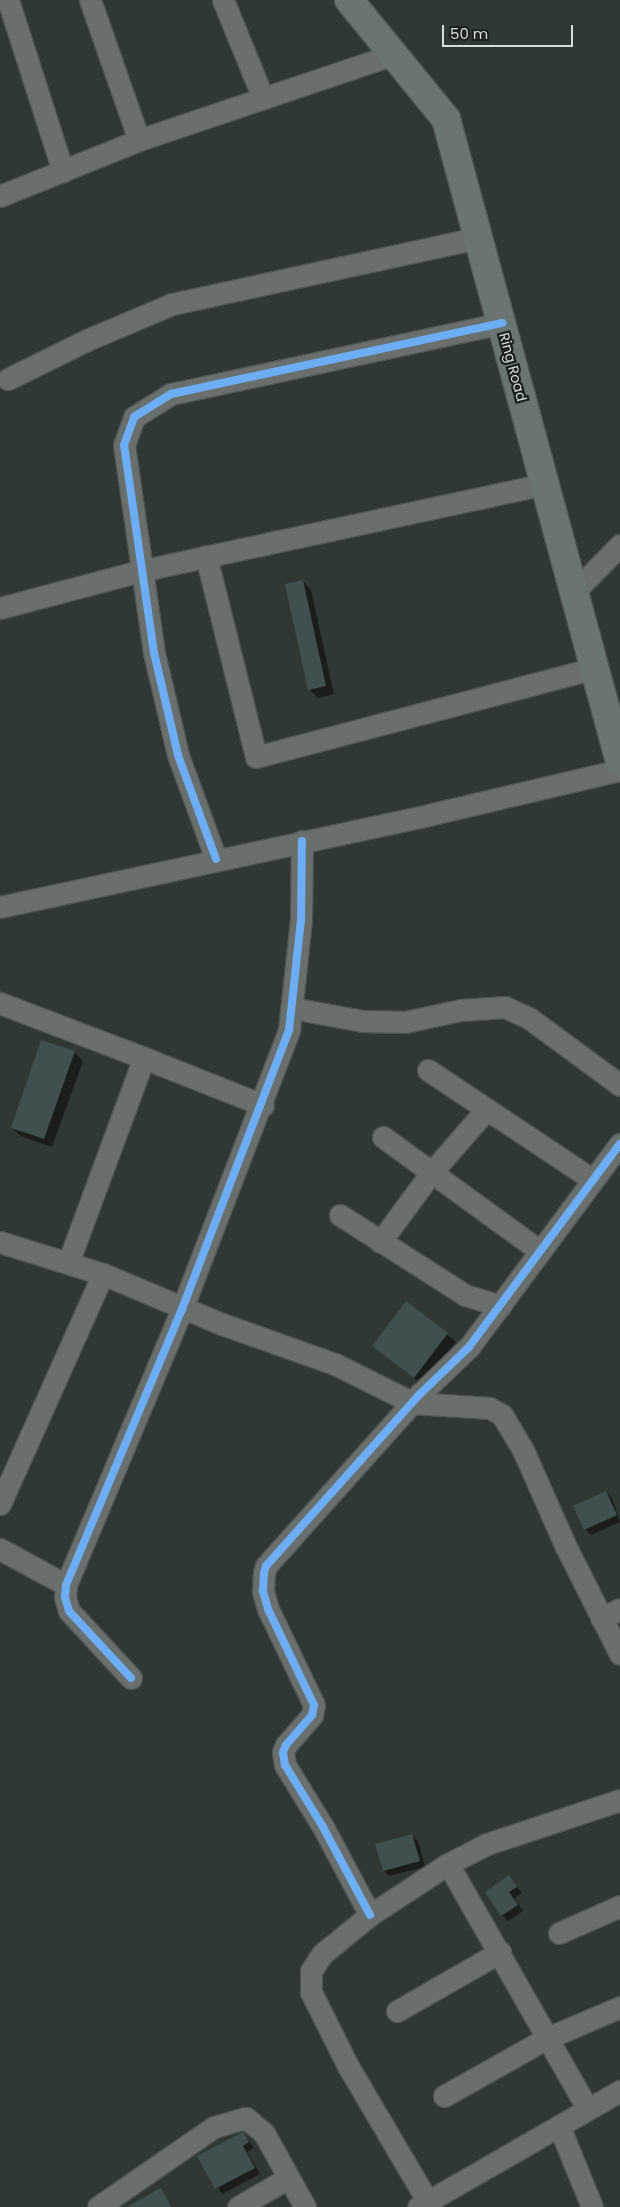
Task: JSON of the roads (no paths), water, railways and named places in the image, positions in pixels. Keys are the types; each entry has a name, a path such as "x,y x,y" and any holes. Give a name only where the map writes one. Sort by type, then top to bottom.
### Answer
{"main road":[{"name":"Ring Road","path":"350,0 392,55 446,120 620,762"}],"street":[{"path":"8,0 63,170"},
{"path":"90,0 139,140"},
{"path":"225,0 263,98"},
{"path":"0,196 139,140 392,55"},
{"path":"8,379 86,340 172,304 478,238"},
{"path":"216,859 178,755 154,654 144,570 124,446 134,417 171,394 502,323"},
{"path":"0,608 144,570 544,484"},
{"path":"574,592 620,545"},
{"path":"206,556 256,757 595,668"},
{"path":"0,907 620,770"},
{"path":"132,1678 69,1611 65,1596 66,1585 182,1309 262,1105 289,1030 301,919 302,841"},
{"path":"0,1003 262,1105"},
{"path":"292,1008 363,1021 405,1022 461,1010 505,1007 529,1018 620,1085"},
{"path":"68,1262 144,1058"},
{"path":"428,1070 593,1180"},
{"path":"380,1242 431,1173 486,1110"},
{"path":"383,1137 540,1251"},
{"path":"370,1915 323,1827 285,1765 283,1752 286,1744 312,1715 314,1705 268,1610 263,1591 266,1566 413,1403 469,1347 620,1144"},
{"path":"340,1215 465,1295 500,1306"},
{"path":"0,1242 103,1274 182,1309 336,1364 413,1403 490,1408 502,1415 523,1450 601,1618 620,1654"},
{"path":"0,1504 103,1274"},
{"path":"0,1549 66,1585"},
{"path":"601,1618 620,1609"},
{"path":"620,1800 487,1844 448,1864 370,1915 316,1962 311,1971 310,1992 426,2205 587,2108 620,2091"},
{"path":"448,1864 500,1952 545,2039 587,2108"},
{"path":"559,1933 620,1906"},
{"path":"397,2012 500,1952"},
{"path":"444,2096 545,2039 620,2007"},
{"path":"98,2207 214,2127 234,2119 246,2118 253,2121 264,2133 305,2207"},
{"path":"559,2126 592,2207"},
{"path":"238,2207 288,2178"}]}
